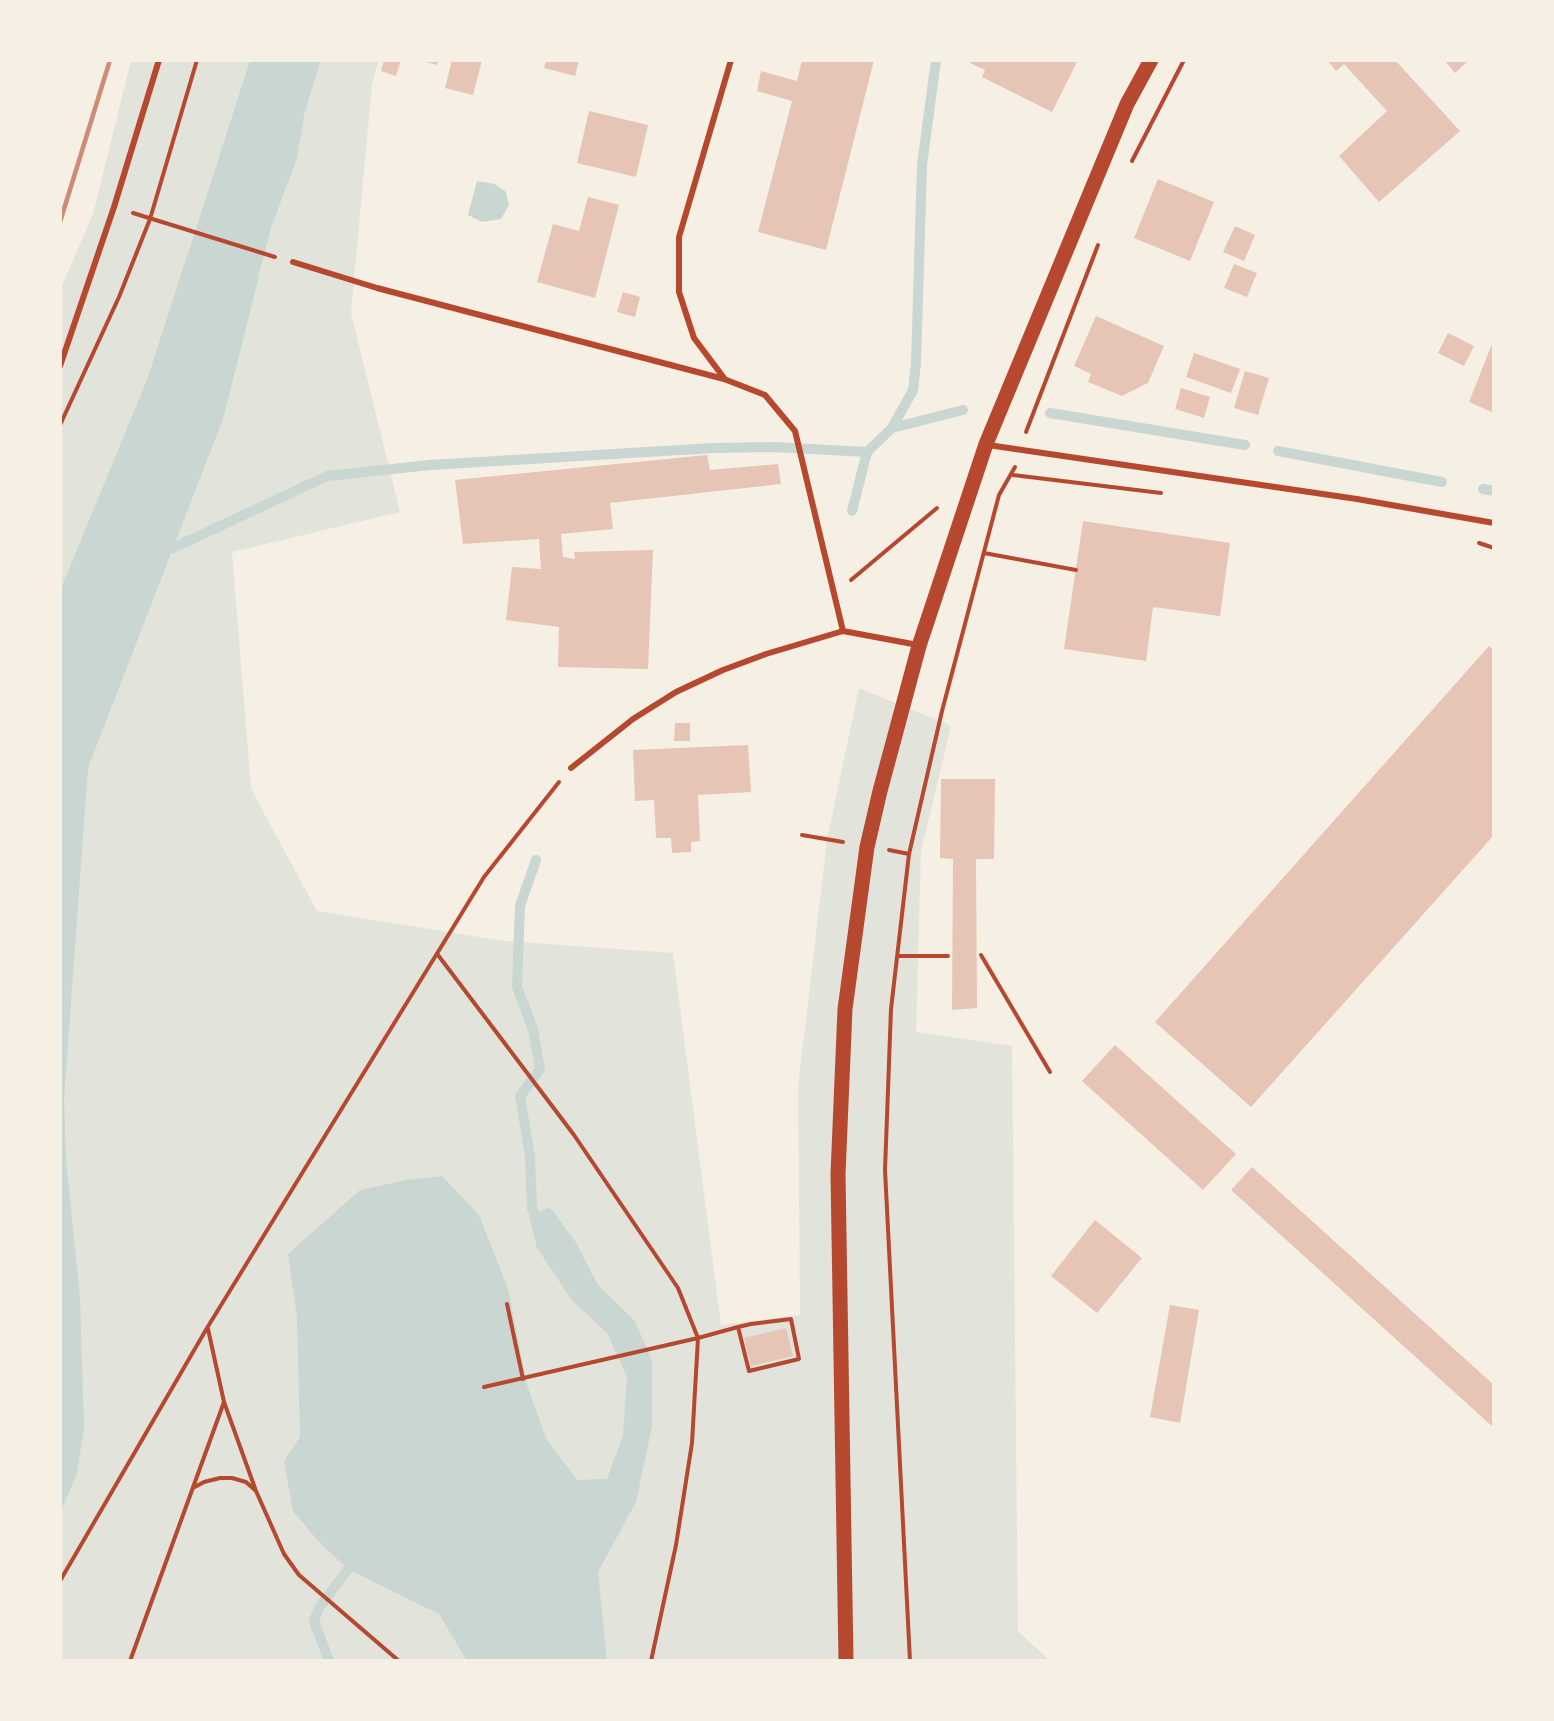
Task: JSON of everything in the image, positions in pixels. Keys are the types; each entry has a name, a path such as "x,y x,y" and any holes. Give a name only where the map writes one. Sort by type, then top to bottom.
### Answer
{"main road":[{"path":"846,1661 838,1174 845,1010 867,847 919,645 986,444 1127,104 1151,60"}],"street":[{"path":"60,366 114,207 159,60"},
{"path":"724,379 694,338 679,292 679,237 731,60"},
{"path":"292,262 378,288 724,379 765,395 795,431 843,631"},
{"path":"986,444 1368,501 1494,523"},
{"path":"571,768 633,719 676,692 734,666 843,631 919,645"}],"path":[{"path":"60,425 119,297 150,219 197,60"},
{"path":"1130,165 1184,60"},
{"path":"150,219 292,262"},
{"path":"910,1661 885,1170 891,1009 909,854 942,711 999,495 1013,475 1028,423 1100,240"},
{"path":"835,594 940,506"},
{"path":"984,553 1076,570"},
{"path":"60,1581 207,1328 484,877 571,768"},
{"path":"438,955 574,1135 678,1288 698,1338 692,1443 676,1545 651,1661"},
{"path":"981,955 1050,1072"},
{"path":"897,956 948,956"},
{"path":"507,1304 523,1379"},
{"path":"484,1387 738,1327 791,1319 792,1340 799,1359 748,1371 738,1327"},
{"path":"207,1328 224,1402 256,1491 284,1554 299,1575 399,1661"},
{"path":"130,1661 224,1402"},
{"path":"193,1488 204,1482 232,1478 246,1482 256,1491"}],"shaded area":[{"path":"131,60 250,60 188,251 259,278 271,228 297,159 305,112 321,60 379,60 372,84 351,313 400,512 232,552 251,789 317,911 505,941 673,953 721,1325 800,1315 798,1087 827,840 859,688 951,726 921,852 916,1032 1012,1046 1018,1631 1050,1661 60,1661 60,290 93,214"},
{"path":"250,60 321,60 305,112 297,159 271,228 223,419 88,768 64,1099 66,1159 80,1298 84,1429 77,1473 60,1513 60,591 147,380"},
{"path":"477,181 495,184 506,192 509,205 501,219 482,222 468,215"},
{"path":"442,1176 479,1215 508,1289 527,1385 546,1438 577,1480 607,1479 623,1435 627,1377 607,1333 571,1299 537,1248 529,1216 550,1207 577,1244 598,1285 635,1321 652,1361 652,1426 636,1502 598,1572 607,1661 467,1661 439,1614 348,1569 320,1543 293,1511 284,1461 300,1437 297,1317 288,1254 360,1190 406,1180"}],"building":[{"path":"384,60 401,60 396,76 381,71"},
{"path":"421,60 438,60 437,65"},
{"path":"452,60 482,60 473,95 445,88"},
{"path":"546,60 579,60 575,76 544,68"},
{"path":"802,60 874,60 826,250 758,232 792,101 757,91 761,71 797,81"},
{"path":"972,60 1078,60 1052,112 982,77 985,70 970,63"},
{"path":"1327,60 1395,60 1460,131 1379,202 1339,156 1387,111 1344,64 1336,71"},
{"path":"1444,60 1469,60 1455,73"},
{"path":"589,111 648,125 636,177 577,163"},
{"path":"1158,179 1214,202 1190,261 1134,238"},
{"path":"588,197 619,205 595,298 537,282 553,224 579,231"},
{"path":"1235,226 1255,235 1244,261 1223,252"},
{"path":"1234,264 1257,273 1247,297 1224,288"},
{"path":"623,292 640,297 635,317 617,312"},
{"path":"1096,316 1164,346 1148,383 1122,396 1088,382 1091,374 1074,366"},
{"path":"1448,333 1474,346 1464,366 1438,353"},
{"path":"1494,339 1494,413 1469,402"},
{"path":"1194,353 1240,369 1231,393 1186,377"},
{"path":"1245,371 1269,378 1258,415 1234,408"},
{"path":"1181,388 1210,397 1204,418 1175,409"},
{"path":"707,455 710,470 778,464 781,484 610,503 613,529 561,534 563,557 575,559 574,552 653,550 648,669 558,667 559,627 506,620 512,567 541,569 539,539 463,544 455,480"},
{"path":"1083,521 1230,543 1220,616 1153,607 1146,661 1064,649"},
{"path":"1489,646 1494,650 1494,835 1251,1107 1155,1022"},
{"path":"675,723 690,723 690,741 674,741"},
{"path":"748,745 751,792 698,795 700,841 691,842 691,852 672,853 671,838 656,838 654,800 635,801 633,750"},
{"path":"941,779 995,779 994,859 976,859 977,1008 952,1010 953,859 940,858"},
{"path":"1115,1045 1236,1154 1203,1190 1082,1081"},
{"path":"1252,1167 1494,1385 1494,1428 1231,1190"},
{"path":"1095,1220 1142,1258 1097,1313 1051,1276"},
{"path":"1170,1305 1199,1310 1180,1423 1150,1417"},
{"path":"786,1328 793,1356 751,1366 744,1338"}],"waterway":[{"path":"159,550 173,548 327,476 430,465 714,448 774,447 867,452 892,428 913,390 916,363 922,165 936,60"},
{"path":"892,428 963,410"},
{"path":"1050,413 1245,445"},
{"path":"1278,451 1442,482"},
{"path":"852,511 867,452"},
{"path":"1483,489 1494,491"},
{"path":"536,860 520,906 517,987 533,1029 540,1069 520,1096 530,1156 532,1209 541,1225"},
{"path":"329,1661 314,1621 319,1608 348,1569 360,1562"}],"railway":[{"path":"60,222 110,60"}]}
